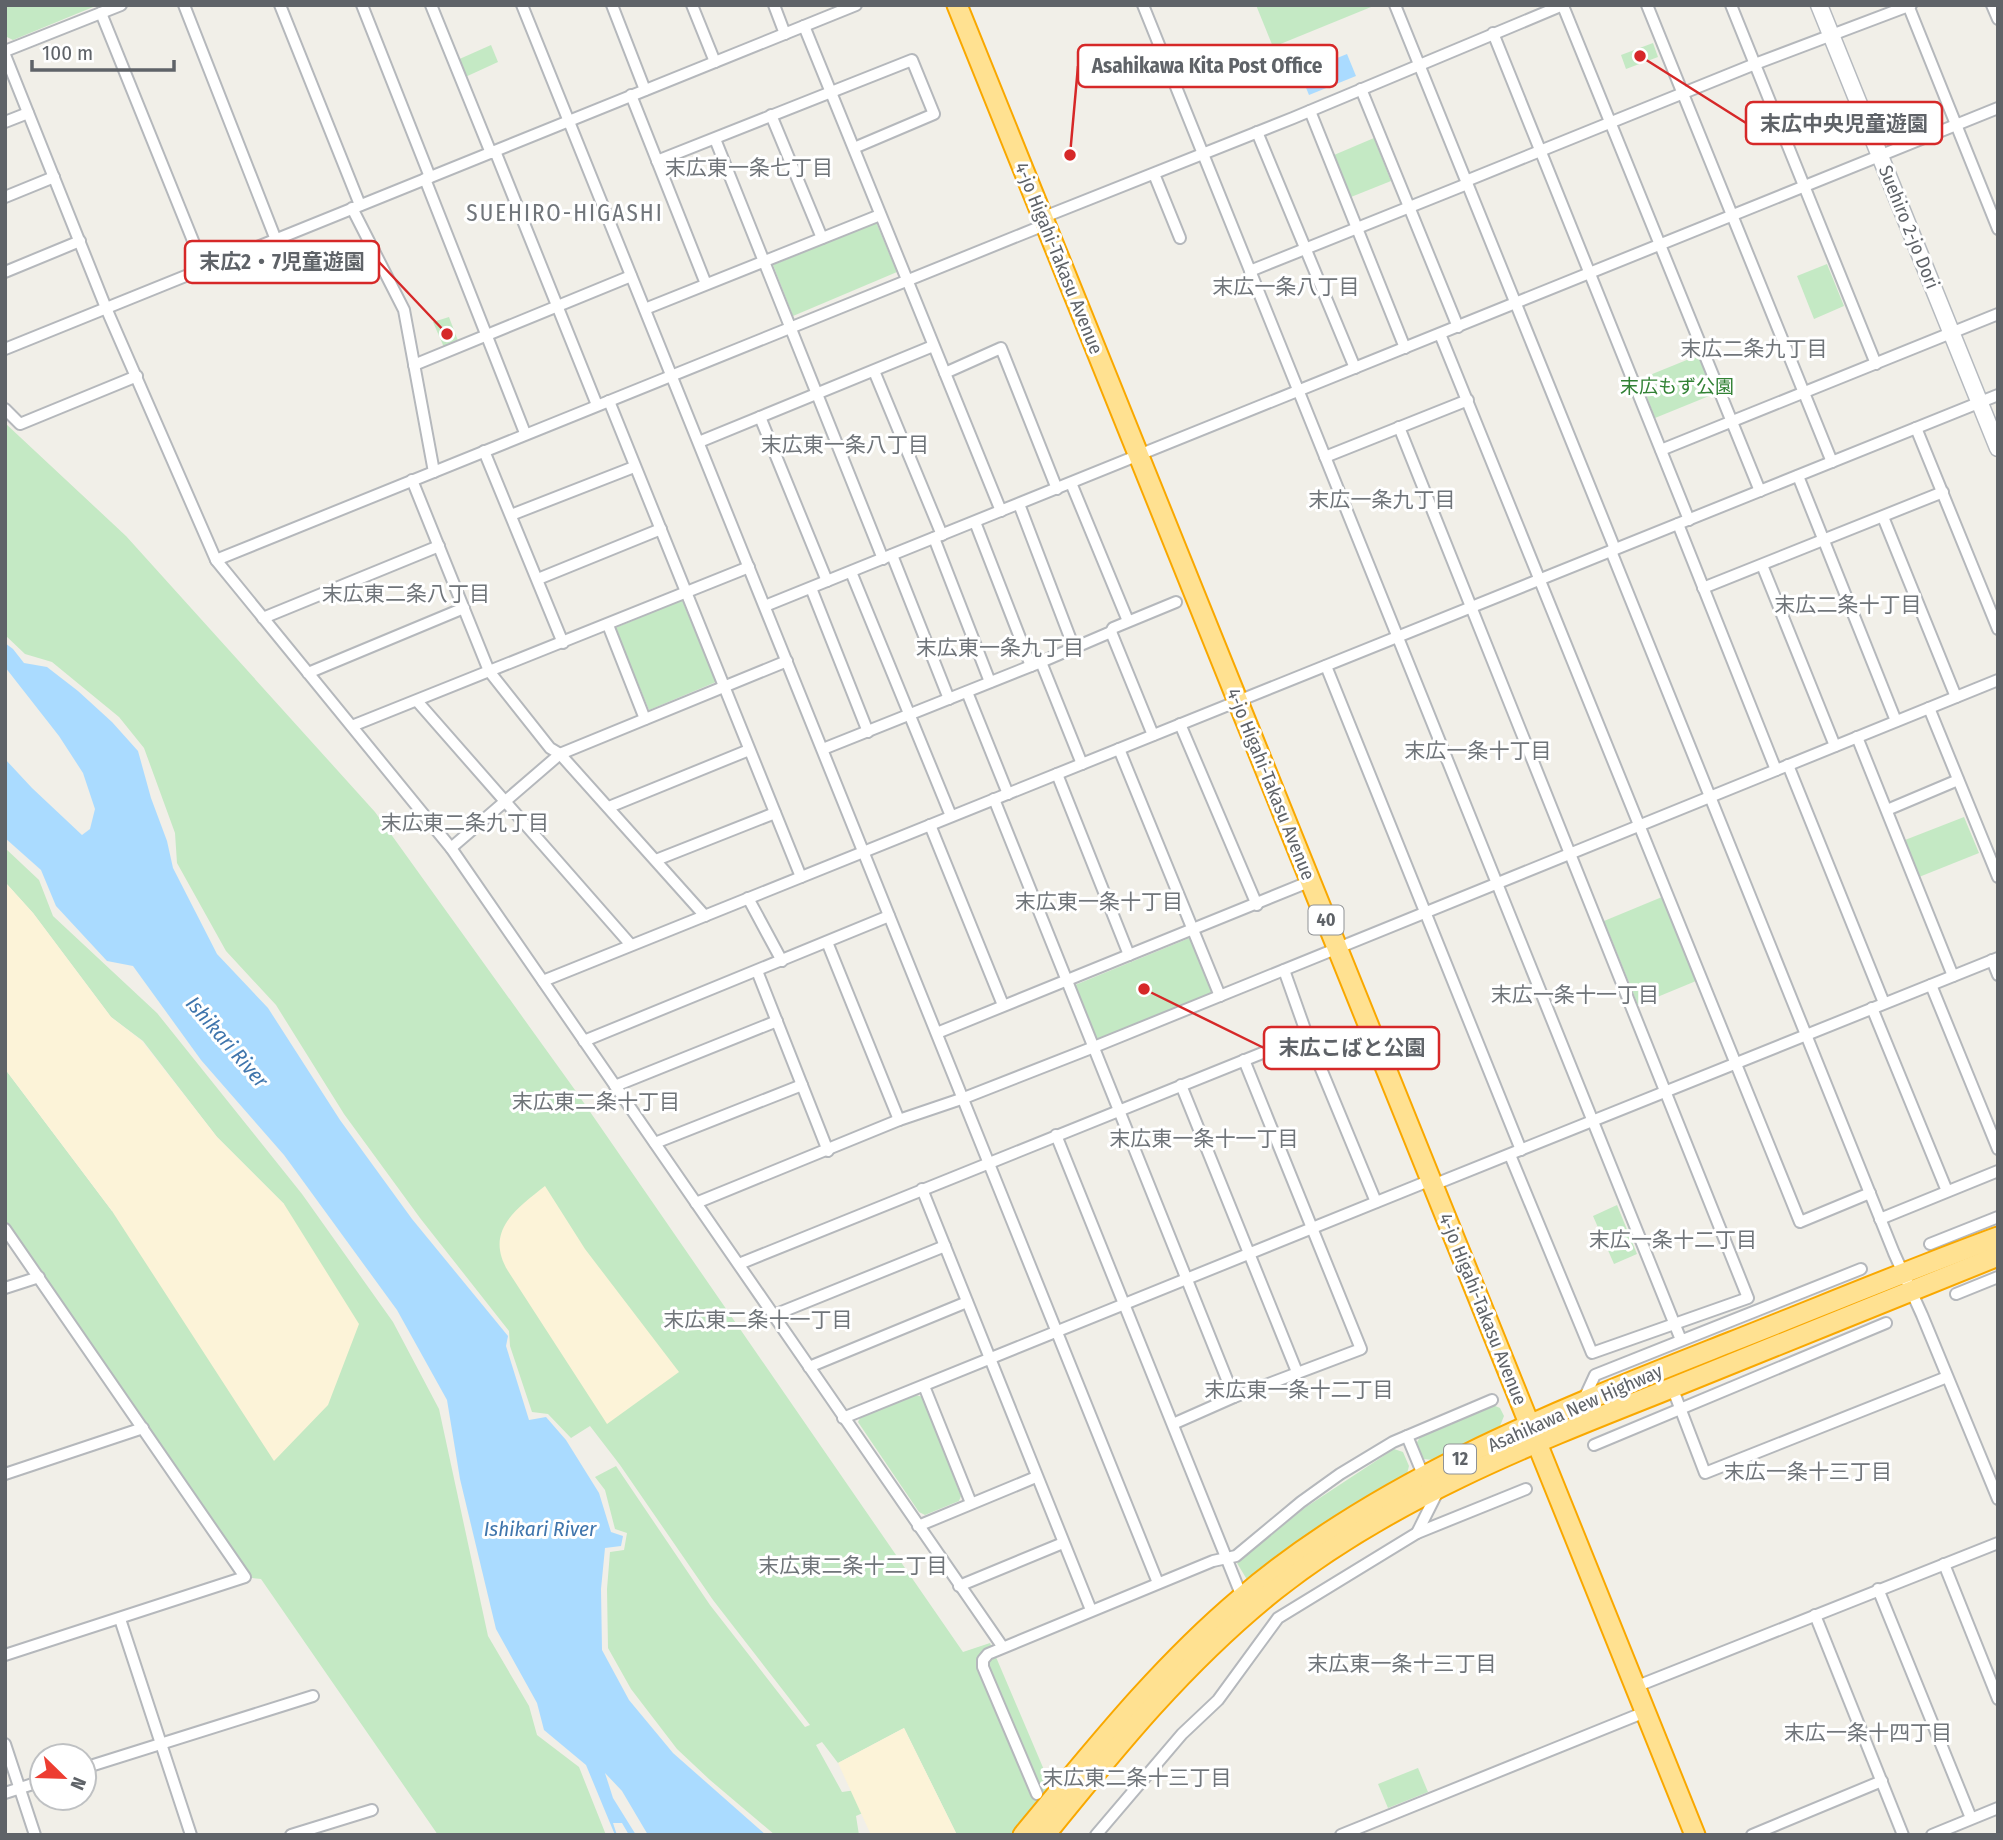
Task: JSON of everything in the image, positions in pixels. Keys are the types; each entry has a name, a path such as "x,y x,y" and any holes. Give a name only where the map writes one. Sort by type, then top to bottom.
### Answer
{"highway":[{"name":"4-jo Higahi-Takasu Avenue","path":"957,5 1695,1835"},
{"name":"Asahikawa New Highway","path":"1533,1434 1583,1401 1903,1273 1959,1242 1998,1237"},
{"name":"Asahikawa New Highway","path":"1045,1835 1165,1691 1204,1652 1256,1616 1273,1572 1345,1522 1533,1434 1672,1387 1998,1256"},
{"name":"Asahikawa New Highway","path":"1024,1835 1135,1701 1176,1658 1256,1616"}],"street":[{"path":"121,5 5,53 106,308 216,560 451,848 958,1586 1002,1646"},
{"path":"184,5 276,240"},
{"path":"280,5 356,207 404,310 434,472"},
{"path":"362,5 525,433"},
{"path":"431,5 597,405"},
{"path":"522,5 1158,1583"},
{"path":"612,5 645,90"},
{"path":"692,5 715,62"},
{"path":"774,5 785,34"},
{"path":"5,349 856,5"},
{"path":"1143,5 1681,1339"},
{"path":"1395,5 1880,1219 1998,1499"},
{"path":"216,560 907,281 1154,174 1563,5 1760,491"},
{"path":"1647,5 1832,462"},
{"path":"1731,5 1876,364"},
{"name":"Suehiro 2-jo Dori","path":"1819,5 1998,448"},
{"path":"1992,5 1998,19"},
{"path":"1250,271 1682,93 1909,6 1998,229"},
{"path":"101,13 204,268"},
{"path":"804,26 1001,511"},
{"path":"1493,33 1661,450 1703,588 1776,770"},
{"path":"657,161 912,60 934,114 854,148"},
{"path":"1361,89 1458,327"},
{"path":"631,95 706,285"},
{"path":"765,606 1998,108"},
{"path":"1310,111 1405,348"},
{"path":"5,122 28,113"},
{"path":"771,116 822,237"},
{"path":"1257,132 1355,369"},
{"path":"715,139 790,327 949,699"},
{"path":"1154,174 1180,238"},
{"path":"5,197 54,177"},
{"path":"645,309 880,215"},
{"path":"5,272 80,241"},
{"path":"414,365 631,276"},
{"path":"1661,450 1998,314"},
{"path":"1440,334 1800,1222 1870,1193"},
{"path":"699,442 933,346"},
{"path":"944,373 1002,348 1057,489"},
{"path":"874,371 938,536 990,682"},
{"path":"5,410 20,424 136,376"},
{"path":"543,981 1998,396"},
{"path":"1325,457 1468,400"},
{"path":"609,401 801,877"},
{"path":"760,417 827,582"},
{"path":"1326,666 1424,911 1592,1353 1748,1298 1398,427"},
{"path":"1916,428 1998,629"},
{"path":"484,451 562,643"},
{"path":"512,515 634,467"},
{"path":"1798,476 1896,721"},
{"path":"412,480 489,671 550,748 560,754 609,807 705,916"},
{"path":"1071,483 1128,621"},
{"path":"1703,588 1943,492"},
{"path":"1019,504 1074,648"},
{"path":"1883,517 1956,696"},
{"path":"975,522 1082,764"},
{"path":"538,579 660,529"},
{"path":"263,618 439,546"},
{"path":"1762,565 1835,746"},
{"path":"352,726 749,567"},
{"path":"851,572 951,816"},
{"path":"811,588 868,732"},
{"path":"823,749 1036,664 1176,602"},
{"path":"308,673 464,608"},
{"path":"608,625 645,719"},
{"path":"1111,632 1153,735"},
{"path":"451,848 560,754 787,661"},
{"path":"696,1203 1338,949 1424,911 1570,855 1998,680"},
{"path":"967,692 1008,793"},
{"path":"417,701 631,945"},
{"path":"1929,708 1998,877"},
{"path":"1180,724 1257,905"},
{"path":"1857,737 1953,976"},
{"path":"1119,749 1220,996"},
{"path":"609,807 749,750"},
{"path":"1788,765 1884,1003"},
{"path":"1057,774 1129,955"},
{"path":"1887,810 1958,780"},
{"path":"994,799 1234,1397"},
{"path":"656,860 775,813"},
{"path":"930,825 1003,1005"},
{"path":"937,1033 1311,881"},
{"path":"748,898 782,961"},
{"path":"584,1041 889,916"},
{"path":"827,942 899,1121"},
{"path":"843,1418 1186,1277 1376,1202 1516,1152 1995,959 1998,975"},
{"path":"1284,970 1307,1035 1376,1202"},
{"path":"757,971 828,1151"},
{"path":"1931,985 1998,1149"},
{"path":"1872,1008 1947,1191"},
{"path":"615,1086 777,1021"},
{"path":"739,1264 1307,1035"},
{"path":"1173,1424 1234,1397 1361,1349 1244,1060"},
{"path":"655,1143 802,1085"},
{"path":"1181,1085 1297,1372"},
{"path":"1056,1136 1225,1559 1256,1616"},
{"path":"1880,1219 1998,1171"},
{"path":"922,1189 1091,1610"},
{"path":"1930,1244 1959,1242 1998,1217"},
{"path":"5,1229 245,1577 5,1655"},
{"path":"774,1315 945,1246"},
{"path":"1583,1401 1595,1375 1861,1269"},
{"path":"5,1288 39,1277"},
{"path":"1956,1294 1998,1277"},
{"path":"809,1367 967,1302"},
{"path":"1852,1315 1860,1334"},
{"path":"1594,1445 1886,1323"},
{"path":"1672,1387 1705,1473 1947,1377"},
{"path":"924,1386 971,1503"},
{"path":"1037,1794 983,1667 983,1660 988,1654 1213,1561 1236,1556 1301,1502 1340,1474 1407,1436 1492,1400"},
{"path":"5,1474 143,1428"},
{"path":"1407,1436 1432,1482 1417,1533"},
{"path":"918,1526 1037,1477"},
{"path":"1256,1616 1278,1618 1316,1592 1417,1533 1526,1489"},
{"path":"958,1586 1063,1543"},
{"path":"1635,1687 1998,1543"},
{"path":"1944,1564 1998,1699"},
{"path":"1878,1589 1971,1818"},
{"path":"1815,1615 1903,1835"},
{"path":"1096,1835 1182,1734 1218,1700 1256,1616"},
{"path":"120,1619 191,1835"},
{"path":"98,1764 313,1696"},
{"path":"1341,1835 1645,1712"},
{"path":"5,1744 34,1835"},
{"path":"1752,1835 1882,1781"},
{"path":"5,1793 28,1785"},
{"path":"1931,1835 1998,1808"},
{"path":"291,1835 372,1810"}],"green space":[{"path":"5,5 98,5 13,40 5,33"},
{"path":"1256,5 1376,5 1273,47"},
{"path":"1653,43 1658,57 1626,69 1621,55"},
{"path":"491,45 498,62 461,79 455,61"},
{"path":"1374,138 1391,181 1351,197 1334,155"},
{"path":"876,222 897,272 793,316 773,265"},
{"path":"1827,264 1844,306 1814,319 1797,276"},
{"path":"449,317 460,346 446,352 433,322"},
{"name":"末広もず公園","path":"1699,355 1714,394 1655,418 1640,379"},
{"path":"5,423 126,536 375,812 575,1090 963,1652 990,1643 1053,1791 1010,1835 957,1835 904,1728 838,1763 822,1742 816,1745 842,1792 856,1790 867,1811 856,1816 859,1835 775,1835 677,1749 631,1689 608,1648 607,1589 610,1552 624,1550 627,1533 615,1529 605,1490 595,1477 616,1466 710,1605 805,1727 810,1725 713,1600 590,1426 571,1438 548,1414 532,1412 510,1346 509,1331 420,1218 344,1114 276,1005 226,951 177,863 175,833 144,748 119,717 52,662 25,654 5,635"},
{"path":"682,600 716,682 649,710 615,628"},
{"path":"1964,817 1979,853 1919,877 1905,840"},
{"path":"5,848 39,880 53,916 157,1013 302,1194 393,1322 439,1409 488,1636 529,1706 537,1735 579,1767 606,1835 438,1835 261,1579 245,1577 5,1229 5,1069 112,1211 284,1204 217,1137 143,1041 111,1017 33,913 5,882"},
{"path":"1662,897 1696,981 1638,1005 1604,921"},
{"path":"1192,937 1214,993 1097,1042 1075,985"},
{"path":"1617,1205 1637,1254 1614,1264 1593,1216"},
{"path":"916,1395 923,1397 961,1496 959,1501 925,1515 919,1512 858,1422 861,1416"},
{"path":"1493,1405 1500,1408 1504,1416 1500,1426 1433,1460 1424,1459 1416,1444 1420,1437"},
{"path":"1394,1449 1403,1452 1409,1466 1407,1474 1328,1521 1249,1583 1237,1563 1306,1507"},
{"path":"1418,1768 1428,1792 1388,1808 1378,1784"}],"sand":[{"path":"5,882 33,913 111,1017 142,1041 217,1137 284,1204 359,1324 328,1405 274,1461 112,1211 5,1069"},
{"path":"545,1186 585,1249 679,1372 607,1424 508,1271 502,1257 500,1244 507,1222 514,1212"},
{"path":"904,1728 957,1835 871,1835 838,1763"}],"water":[{"path":"1347,54 1356,76 1309,95 1300,73"},
{"name":"Ishikari River","path":"5,643 24,663 47,667 78,691 112,722 138,751 173,868 217,954 268,1008 340,1120 412,1219 508,1336 506,1346 529,1420 546,1417 566,1440 599,1493 611,1532 623,1536 621,1546 605,1548 601,1589 602,1650 629,1700 673,1753 766,1835 648,1835 622,1791 605,1773 613,1798 636,1835 629,1835 622,1823 613,1823 615,1835 586,1765 544,1730 537,1703 496,1629 460,1479 447,1400 397,1310 284,1155 201,1060 133,966 107,961 56,906 41,870 5,838 5,759 82,835 90,829 95,809 83,773 59,736 5,667"}],"place":[{"name":"末広中央児童遊園","path":"1640,56"},
{"name":"Asahikawa Kita Post Office","path":"1070,155"},
{"name":"末広2・7児童遊園","path":"447,334"},
{"name":"末広こばと公園","path":"1144,989"}],"district":[{"name":"末広東一条七丁目","path":"749,168"},
{"name":"SUEHIRO-HIGASHI","path":"565,213"},
{"name":"末広一条八丁目","path":"1286,287"},
{"name":"末広二条九丁目","path":"1754,349"},
{"name":"末広東一条八丁目","path":"845,445"},
{"name":"末広一条九丁目","path":"1382,500"},
{"name":"末広東二条八丁目","path":"406,594"},
{"name":"末広二条十丁目","path":"1848,605"},
{"name":"末広東一条九丁目","path":"1000,648"},
{"name":"末広一条十丁目","path":"1478,751"},
{"name":"末広東二条九丁目","path":"465,823"},
{"name":"末広東一条十丁目","path":"1099,902"},
{"name":"末広一条十一丁目","path":"1575,995"},
{"name":"末広東二条十丁目","path":"596,1102"},
{"name":"末広東一条十一丁目","path":"1204,1139"},
{"name":"末広一条十二丁目","path":"1673,1240"},
{"name":"末広東二条十一丁目","path":"758,1320"},
{"name":"末広東一条十二丁目","path":"1299,1390"},
{"name":"末広一条十三丁目","path":"1808,1472"},
{"name":"末広東二条十二丁目","path":"853,1566"},
{"name":"末広東一条十三丁目","path":"1402,1664"},
{"name":"末広一条十四丁目","path":"1868,1733"},
{"name":"末広東二条十三丁目","path":"1137,1778"}]}
